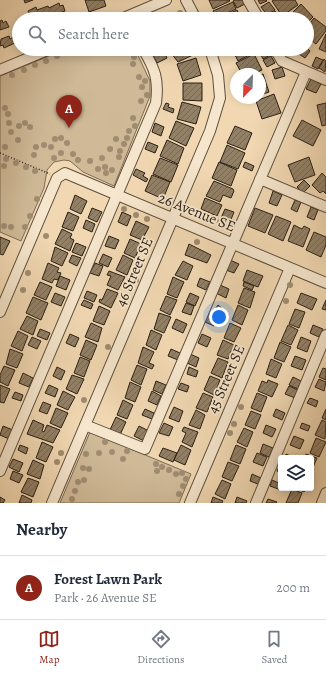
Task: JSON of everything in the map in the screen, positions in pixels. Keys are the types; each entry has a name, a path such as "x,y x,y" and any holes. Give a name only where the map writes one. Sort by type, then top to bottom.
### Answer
{"street":[{"path":"139,12 166,0"},
{"path":"186,0 192,12"},
{"path":"248,0 255,12"},
{"path":"0,70 33,56"},
{"path":"0,471 156,102 158,86 154,69 147,56"},
{"name":"46 Street SE","path":"52,503 210,130 220,98 218,75 212,56"},
{"path":"279,56 282,61 326,80"},
{"path":"85,425 145,450 306,72"},
{"name":"26 Avenue SE","path":"57,178 65,173 326,283"},
{"path":"0,312 57,178"},
{"path":"260,179 326,207"},
{"name":"45 Street SE","path":"190,503 290,268"},
{"path":"256,503 326,335"},
{"path":"322,503 326,493"}],"path":[{"path":"0,153 57,178"}],"shaded area":[{"path":"49,56 138,56 150,81 150,96 114,186 83,172 70,161 64,160 54,162 47,170 44,188 21,241 0,232 0,76"},
{"path":"90,432 191,474 179,503 60,503"}],"building":[{"path":"24,0 33,0 25,3"},
{"path":"85,0 104,0 106,6 89,12"},
{"path":"209,0 229,0 230,1 213,9"},
{"path":"244,0 245,4 237,8 233,1"},
{"path":"258,0 266,0 267,1 260,4"},
{"path":"295,0 298,5 288,12 279,12 272,1"},
{"path":"233,2 236,9 230,12 213,11"},
{"path":"269,2 275,10 272,12 265,12 261,7"},
{"path":"59,3 60,6 63,5 65,11 28,11 36,7 37,10 48,6 49,8"},
{"path":"301,4 308,12 293,12"},
{"path":"314,18 326,27 326,31 316,44 314,42"},
{"path":"2,20 3,23 6,21 9,27 0,30 0,21"},
{"path":"326,34 326,52 319,49"},
{"path":"9,36 10,39 12,38 12,44 4,48 3,45 0,46 1,39"},
{"path":"154,56 166,56 167,58 157,63"},
{"path":"173,56 191,56 178,62"},
{"path":"236,56 247,56 238,61"},
{"path":"250,56 255,56 261,68 239,68 236,63"},
{"path":"262,56 268,56 263,59"},
{"path":"271,56 275,63 267,67 263,60"},
{"path":"316,57 323,60 318,69 312,66"},
{"path":"196,58 201,75 183,81 177,64"},
{"path":"324,59 326,61 325,72 319,68"},
{"path":"282,67 285,76 275,79 272,70"},
{"path":"311,79 321,84 316,93 306,89"},
{"path":"183,83 202,83 202,101 183,100"},
{"path":"266,83 269,92 266,93"},
{"path":"274,94 281,113 262,119 257,104 266,104 266,97"},
{"path":"182,102 201,107 196,124 177,119"},
{"path":"166,103 169,104 168,107 174,109 173,113 163,109"},
{"path":"326,103 326,125 322,126 317,105"},
{"path":"302,120 321,130 313,146 293,136"},
{"path":"176,121 194,128 186,146 169,138"},
{"path":"155,123 164,127 161,136 152,132"},
{"path":"235,126 252,133 245,150 227,143"},
{"path":"167,140 184,148 178,164 160,156"},
{"path":"148,142 158,146 155,153 145,149"},
{"path":"227,145 245,153 238,169 220,162"},
{"path":"309,157 315,175 295,182 288,165"},
{"path":"160,158 178,165 171,182 153,174"},
{"path":"219,162 237,170 231,186 212,178"},
{"path":"245,162 254,166 252,171 243,167"},
{"path":"136,169 145,173 143,176 148,179 146,182 133,175"},
{"path":"322,173 326,177 326,194 323,191 320,193 312,185"},
{"path":"152,175 170,182 163,199 145,191"},
{"path":"304,180 310,186 303,193 297,187"},
{"path":"214,181 233,189 234,191 231,198 223,195 220,202 206,196"},
{"path":"273,191 282,195 277,206 269,203"},
{"path":"75,195 87,201 81,214 70,209"},
{"path":"205,198 222,205 217,216 201,209"},
{"path":"295,200 301,202 297,212 291,209"},
{"path":"311,207 318,210 314,220 307,217"},
{"path":"92,208 102,212 97,222 88,218"},
{"path":"255,208 273,215 265,233 248,226"},
{"path":"225,209 234,212 230,222 221,218"},
{"path":"68,212 79,217 73,231 62,227"},
{"path":"122,212 131,216 127,226 118,222"},
{"path":"276,216 291,222 283,241 268,234"},
{"path":"86,220 95,224 92,232 83,228"},
{"path":"136,221 149,227 142,240 130,235"},
{"path":"294,225 302,229 304,226 310,229 303,247 288,241"},
{"path":"62,229 72,234 70,238 74,240 70,251 55,244"},
{"path":"314,232 326,237 326,245 321,257 306,250"},
{"path":"109,236 119,240 115,249 105,246"},
{"path":"0,237 10,241 3,255 0,254"},
{"path":"130,239 141,244 135,258 124,253"},
{"path":"76,243 86,247 82,256 72,252"},
{"path":"189,244 211,255 207,263 185,255"},
{"path":"55,247 68,253 62,266 51,261"},
{"path":"103,254 112,258 108,267 99,263"},
{"path":"72,255 81,258 77,266 69,262"},
{"path":"123,255 133,260 127,275 116,270"},
{"path":"230,260 239,264 234,273 226,270"},
{"path":"183,261 193,266 187,280 175,275"},
{"path":"48,263 59,268 57,272 61,273 58,280 54,279 52,283 42,279"},
{"path":"95,263 103,266 99,276 90,273"},
{"path":"247,270 263,276 258,287 243,281"},
{"path":"109,271 125,277 118,290 107,285 111,276 107,275"},
{"path":"60,276 70,280 66,290 56,286"},
{"path":"173,277 184,282 177,298 167,294"},
{"path":"200,278 210,282 206,290 197,286"},
{"path":"40,282 52,287 46,300 34,295"},
{"path":"244,282 254,286 252,290 243,286"},
{"path":"220,285 229,289 226,298 216,293"},
{"path":"244,288 255,292 250,308 238,303"},
{"path":"107,289 118,293 111,308 99,302 100,299 102,300"},
{"path":"87,291 97,295 94,302 84,298"},
{"path":"55,293 65,297 61,306 51,302"},
{"path":"190,293 199,297 195,306 186,302"},
{"path":"301,293 317,299 312,310 297,303"},
{"path":"166,296 177,300 170,315 160,310"},
{"path":"33,297 48,303 41,320 26,313"},
{"path":"84,300 93,304 91,309 81,305"},
{"path":"326,300 326,310 322,309"},
{"path":"186,303 194,306 191,315 182,312"},
{"path":"218,305 225,311 222,317 213,312"},
{"path":"238,305 248,310 242,325 232,320"},
{"path":"99,306 110,311 104,325 93,321"},
{"path":"295,309 305,312 299,328 289,324"},
{"path":"159,313 171,317 164,333 154,329"},
{"path":"209,313 219,317 214,326 205,322"},
{"path":"27,316 38,321 33,335 20,329"},
{"path":"176,319 187,324 183,333 172,328"},
{"path":"91,323 102,328 98,342 85,337"},
{"path":"230,323 241,328 234,342 224,338"},
{"path":"288,325 298,330 291,345 281,341"},
{"path":"313,325 323,329 319,337 310,333"},
{"path":"40,329 50,333 47,340 37,336"},
{"path":"151,330 162,335 156,350 146,345"},
{"path":"18,331 28,336 22,351 11,346"},
{"path":"70,334 79,338 75,347 66,343"},
{"path":"202,334 211,338 207,347 198,343"},
{"path":"32,337 41,341 37,349 28,345"},
{"path":"301,337 311,341 307,352 297,348"},
{"path":"86,340 97,345 91,360 80,355"},
{"path":"223,340 234,345 228,359 217,355"},
{"path":"280,342 291,347 284,362 274,358"},
{"path":"143,347 154,352 149,363 154,365 152,369 138,363"},
{"path":"10,349 23,354 17,368 6,364"},
{"path":"171,349 180,353 178,360 168,356"},
{"path":"190,354 199,358 196,367 187,363"},
{"path":"295,356 306,360 302,370 291,366"},
{"path":"80,357 90,361 84,377 74,373"},
{"path":"218,358 228,362 222,378 211,373"},
{"path":"271,359 282,364 276,378 266,374"},
{"path":"137,365 147,369 141,385 131,380"},
{"path":"4,366 15,370 8,386 0,382 0,375"},
{"path":"57,367 65,371 61,380 53,376"},
{"path":"189,367 198,371 196,377 187,374"},
{"path":"323,368 326,369 326,380 319,377"},
{"path":"23,373 33,378 29,387 19,383"},
{"path":"72,375 84,379 77,394 66,389"},
{"path":"210,376 220,380 214,395 204,390"},
{"path":"293,377 301,381 298,389 289,385"},
{"path":"319,379 326,382 324,391 315,387"},
{"path":"268,380 278,384 272,397 258,391 262,381 267,383"},
{"path":"156,381 166,385 162,394 153,390"},
{"path":"130,382 141,387 135,402 125,398"},
{"path":"181,383 189,386 187,392 178,389"},
{"path":"0,385 10,389 4,403 0,402"},
{"path":"49,385 58,389 55,397 45,393"},
{"path":"289,386 298,390 295,398 285,394"},
{"path":"63,391 75,397 68,410 57,405"},
{"path":"152,391 161,396 157,405 148,401"},
{"path":"15,392 23,395 21,401 12,398"},
{"path":"203,393 213,397 207,412 196,408"},
{"path":"257,393 267,397 261,412 251,408"},
{"path":"310,398 318,401 316,407 307,403"},
{"path":"123,400 133,405 127,419 117,415"},
{"path":"43,402 51,405 47,414 39,411"},
{"path":"174,407 183,411 179,422 169,418"},
{"path":"56,408 68,413 61,428 50,423"},
{"path":"145,409 154,413 152,419 142,415"},
{"path":"276,409 285,413 282,420 273,416"},
{"path":"326,409 326,420 322,418"},
{"path":"196,410 205,415 200,429 189,425"},
{"path":"251,411 261,415 255,429 245,425"},
{"path":"116,417 126,422 119,437 109,432"},
{"path":"33,420 44,425 42,431 44,432 47,425 60,430 53,443 27,434"},
{"path":"322,420 326,422 325,439 315,435"},
{"path":"164,423 173,427 169,436 159,433"},
{"path":"302,423 310,426 308,431 300,428"},
{"path":"266,425 276,429 272,437 263,433"},
{"path":"3,426 13,430 9,439 0,435"},
{"path":"139,426 149,431 144,441 134,436"},
{"path":"184,427 198,432 192,447 182,442 186,433 182,431"},
{"path":"244,428 253,432 247,447 237,442"},
{"path":"294,436 304,440 300,449 290,445"},
{"path":"316,438 326,442 319,457 310,453"},
{"path":"42,442 53,447 46,462 36,458"},
{"path":"263,444 273,448 269,457 260,453"},
{"path":"20,445 28,448 26,454 18,450"},
{"path":"181,445 191,450 185,465 174,460"},
{"path":"236,445 246,449 240,464 230,460"},
{"path":"163,448 177,453 173,462 159,456"},
{"path":"257,453 267,457 263,466 253,462"},
{"path":"314,457 317,458 314,465"},
{"path":"13,459 23,463 19,472 9,467"},
{"path":"33,460 44,465 40,479 27,474"},
{"path":"228,462 239,466 232,481 222,477"},
{"path":"13,471 23,475 19,483 10,479"},
{"path":"252,474 261,478 258,484 250,481"},
{"path":"28,478 39,482 33,497 21,492"},
{"path":"222,480 231,484 225,499 215,494"},
{"path":"272,480 278,483 278,489 270,486"},
{"path":"291,491 302,493 298,503 286,503"},
{"path":"22,495 32,500 31,503 19,503"},
{"path":"0,497 5,500 3,503 0,503"},
{"path":"213,497 223,501 222,503 211,503"},
{"path":"237,497 247,501 246,503 235,503"},
{"path":"268,499 277,502 266,503"}],"place":[{"name":"Forest Lawn Park","path":"69,128"}]}
